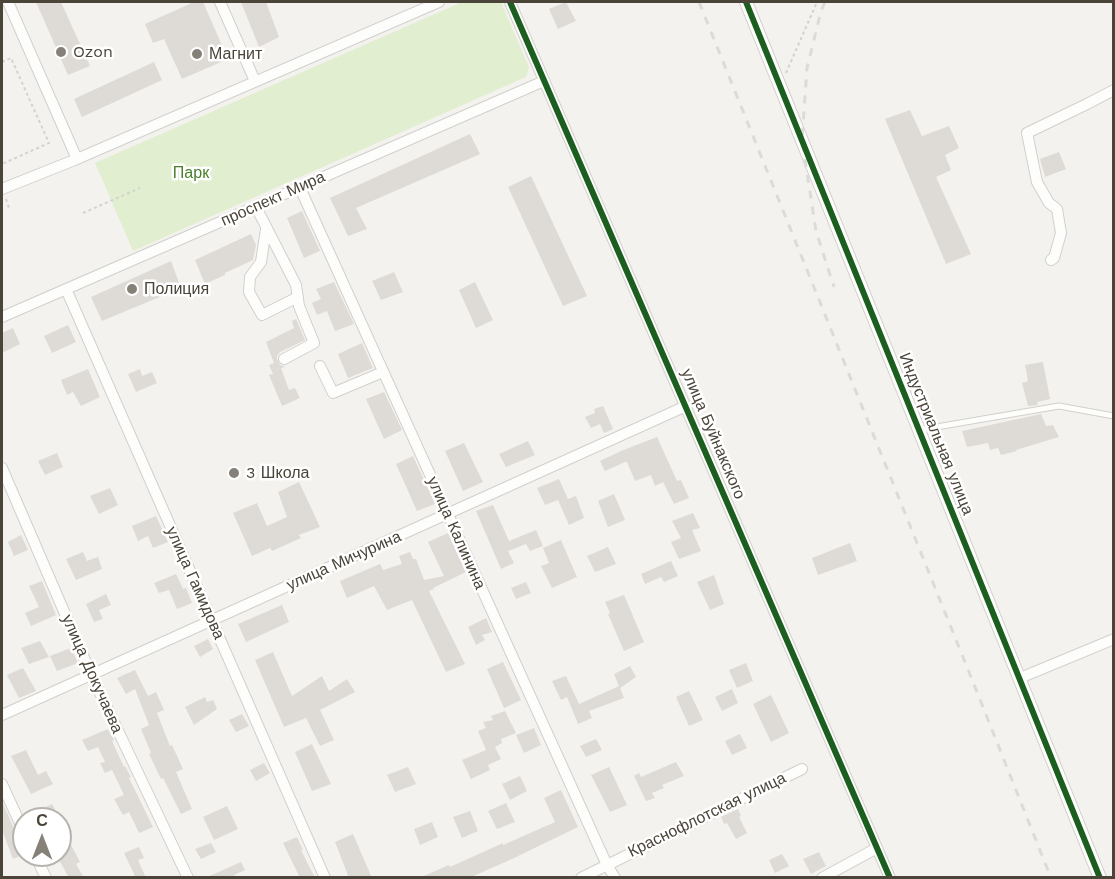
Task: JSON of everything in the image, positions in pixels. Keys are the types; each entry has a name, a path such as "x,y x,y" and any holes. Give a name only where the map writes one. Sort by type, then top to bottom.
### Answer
{"street":[{"path":"8,2 77,159"},
{"path":"220,2 255,81"},
{"path":"2,189 77,159 439,2"},
{"name":"улица Буйнакского","path":"510,2 890,878"},
{"name":"Индустриальная улица","path":"746,2 1100,878"},
{"name":"проспект Мира","path":"2,317 544,81"},
{"path":"1051,260 1054,258 1060,233 1057,209 1049,203 1037,182 1026,133 1113,90"},
{"name":"улица Калинина","path":"300,188 607,865 615,878"},
{"path":"256,207 296,285 299,306 314,344 284,359"},
{"path":"266,229 261,262 250,277 249,292 262,315 298,297"},
{"name":"улица Гамидова","path":"66,289 325,878"},
{"path":"321,366 333,393 383,372"},
{"name":"улица Мичурина","path":"2,715 686,406"},
{"name":"улица Докучаева","path":"2,468 91,674 188,878"},
{"path":"1020,678 1113,639"},
{"name":"Краснофлотская улица","path":"581,878 802,769"},
{"path":"2,784 13,807"},
{"path":"822,878 878,848"}],"lane":[{"path":"919,430 1059,406 1113,416"}],"path":[{"path":"780,86 817,2"},
{"path":"2,62 11,58 49,143 2,164"},
{"path":"83,213 140,188"}],"green space":[{"name":"Парк","path":"462,2 501,2 529,67 526,77 133,251 95,163"}],"building":[{"path":"36,2 61,2 90,66 68,75"},
{"path":"194,2 203,2 228,59 182,79 164,39 153,43 145,24"},
{"path":"241,2 266,2 279,37 259,47"},
{"path":"566,2 576,21 558,29 549,9"},
{"path":"154,62 162,80 82,117 74,99"},
{"path":"910,110 922,136 949,126 959,148 945,155 951,170 936,177 971,254 946,264 885,119"},
{"path":"470,134 480,154 356,208 367,229 348,236 330,198"},
{"path":"1059,152 1066,169 1045,177 1040,159"},
{"path":"531,176 587,296 563,306 508,187"},
{"path":"302,211 320,251 304,258 287,218"},
{"path":"251,234 256,245 253,260 205,284 195,260"},
{"path":"171,261 181,288 102,321 91,297"},
{"path":"394,272 403,292 381,300 372,281"},
{"path":"334,282 354,324 335,331 327,311 317,315 312,303 321,299 316,289"},
{"path":"475,282 493,320 476,328 459,290"},
{"path":"296,319 305,340 280,352 277,359 280,365 285,367 281,368 289,390 295,388 300,398 282,406 269,375 273,374 269,365 274,363 266,342 294,328 292,321"},
{"path":"68,325 76,342 52,353 44,336"},
{"path":"13,328 20,344 2,353 2,333"},
{"path":"362,343 373,368 348,378 338,354"},
{"path":"1043,362 1050,399 1037,402 1038,405 1028,406 1022,383 1028,381 1025,365"},
{"path":"88,369 100,397 81,406 73,392 67,395 61,380"},
{"path":"140,369 142,376 152,372 157,383 136,392 128,374"},
{"path":"384,392 402,430 384,439 366,399"},
{"path":"603,406 613,429 604,433 600,424 591,428 585,417 595,413 594,409"},
{"path":"1041,414 1046,426 1053,425 1059,437 1001,455 998,448 990,450 988,443 967,447 962,431"},
{"path":"657,437 677,481 681,480 689,498 674,504 663,482 655,486 651,475 635,481 627,462 605,471 600,461"},
{"path":"528,441 535,455 506,467 499,454"},
{"path":"464,443 483,482 463,491 445,451"},
{"path":"57,453 63,467 45,475 38,461"},
{"path":"413,456 435,504 417,511 396,464"},
{"path":"559,479 568,499 576,496 584,518 569,525 558,500 545,505 537,488"},
{"path":"299,482 320,527 299,535 301,538 272,551 270,548 252,556 233,513 257,503 267,526 287,517 278,492"},
{"path":"110,488 118,505 99,514 90,496"},
{"path":"614,494 625,520 608,527 598,501"},
{"path":"493,505 509,541 536,530 543,546 530,551 526,544 508,551 514,563 501,569 476,511"},
{"path":"693,513 700,528 692,530 701,551 679,559 671,542 681,538 672,521"},
{"path":"156,516 168,542 153,548 148,536 138,541 132,526"},
{"path":"448,533 466,572 429,591 465,664 446,672 412,600 387,610 374,586 347,598 340,581 380,564 383,570 402,564 399,556 410,552 413,559 416,559 424,580 444,576 428,542"},
{"path":"21,535 28,550 14,556 8,542"},
{"path":"561,540 577,577 552,588 541,566 549,563 543,548"},
{"path":"850,543 857,561 818,575 812,558"},
{"path":"608,547 616,564 595,572 587,556"},
{"path":"83,552 87,561 98,557 102,569 76,580 66,559"},
{"path":"671,561 678,576 664,582 661,577 645,584 641,574"},
{"path":"176,574 183,589 186,588 192,603 177,609 169,590 159,593 154,583"},
{"path":"714,575 724,604 710,610 697,582"},
{"path":"42,581 56,615 31,626 25,613 39,607 29,586"},
{"path":"526,582 531,593 516,599 511,588"},
{"path":"106,594 111,605 99,610 103,619 94,622 86,604"},
{"path":"624,595 644,642 624,651 605,602"},
{"path":"282,605 289,622 246,642 238,624"},
{"path":"486,618 492,632 482,635 485,640 476,645 468,627"},
{"path":"208,639 213,649 200,657 194,646"},
{"path":"40,641 49,657 29,664 21,648"},
{"path":"71,648 78,663 57,671 50,656"},
{"path":"273,652 292,696 322,676 329,691 347,679 355,692 320,710 334,740 320,746 306,718 284,727 255,660"},
{"path":"503,662 521,700 504,708 487,669"},
{"path":"746,663 753,681 737,688 729,670"},
{"path":"630,666 636,677 620,688 624,698 589,711 592,718 578,724 567,697 561,700 552,681 566,676 579,704 619,686 614,674"},
{"path":"23,668 36,691 19,698 7,675"},
{"path":"135,670 148,696 156,692 164,710 157,713 170,746 172,745 183,769 176,772 192,809 181,814 149,754 151,753 141,729 149,725 135,689 126,694 117,678"},
{"path":"732,689 738,703 722,711 715,697"},
{"path":"689,691 703,720 689,726 676,697"},
{"path":"771,695 789,733 771,742 753,704"},
{"path":"205,697 207,702 213,700 217,709 194,725 185,707"},
{"path":"505,711 516,733 501,739 502,743 495,747 501,759 488,765 490,770 471,779 462,760 486,750 478,731 486,728 483,722 493,720 491,716"},
{"path":"242,714 249,726 236,732 229,720"},
{"path":"534,728 541,745 524,753 516,735"},
{"path":"108,729 153,827 139,833 129,812 123,815 114,799 124,795 112,770 105,773 100,763 105,762 98,747 88,751 82,740"},
{"path":"740,734 747,748 732,755 725,741"},
{"path":"596,739 602,750 586,757 580,746"},
{"path":"312,744 331,784 312,791 295,752"},
{"path":"26,750 38,775 46,771 53,784 31,794 11,756"},
{"path":"676,762 684,776 662,785 664,788 652,793 655,798 646,801 634,776 639,773 641,777"},
{"path":"264,763 270,773 256,781 250,770"},
{"path":"408,767 416,784 395,792 387,775"},
{"path":"609,767 627,805 610,812 591,775"},
{"path":"520,776 527,791 510,800 502,784"},
{"path":"561,790 578,827 469,878 419,878 555,822 544,798"},
{"path":"2,801 12,824 12,856 2,830"},
{"path":"506,803 515,822 497,829 488,811"},
{"path":"227,806 238,829 214,840 203,817"},
{"path":"738,809 741,816 739,817 747,833 736,839 721,817"},
{"path":"470,811 478,831 462,838 453,817"},
{"path":"432,822 438,837 420,845 414,829"},
{"path":"353,834 372,878 349,878 335,842"},
{"path":"297,837 315,878 300,878 283,843"},
{"path":"211,843 216,852 201,859 195,849"},
{"path":"72,847 80,862 76,864 84,878 69,878 63,867 72,867"},
{"path":"139,847 144,858 138,860 146,878 136,878 124,853"},
{"path":"819,852 826,866 811,874 803,859"},
{"path":"782,854 789,866 775,873 769,860"},
{"path":"241,862 245,870 234,875 236,878 205,878"}],"railway":[{"path":"699,2 1051,878"},
{"path":"825,2 807,68 802,140 816,231 834,287"}],"cycle path":[{"path":"510,2 890,878"},
{"path":"746,2 1100,878"}],"place":[{"name":"Ozon","path":"61,52"},
{"name":"Магнит","path":"197,54"},
{"name":"Полиция","path":"132,289"},
{"name":"3 Школа","path":"234,473"}]}
